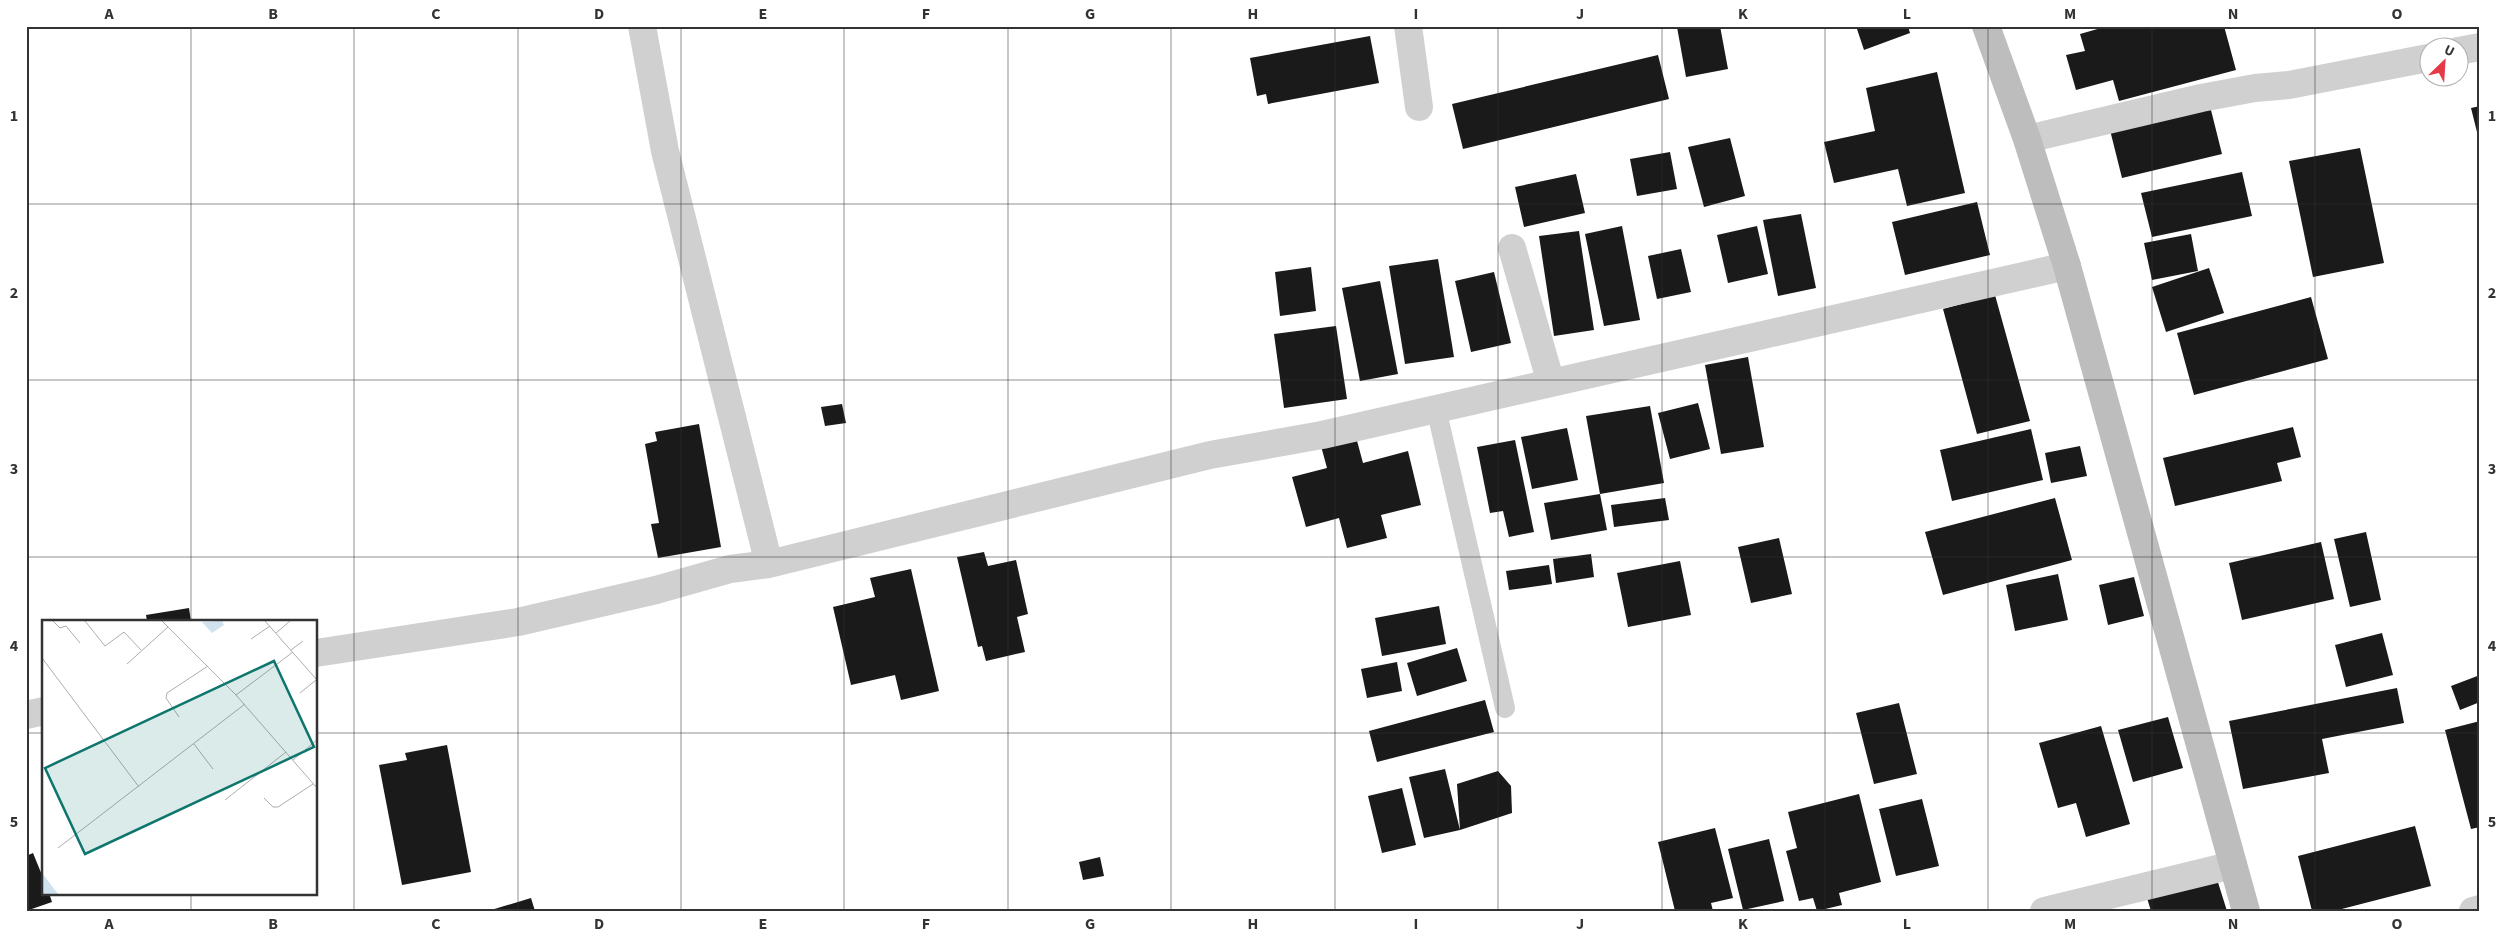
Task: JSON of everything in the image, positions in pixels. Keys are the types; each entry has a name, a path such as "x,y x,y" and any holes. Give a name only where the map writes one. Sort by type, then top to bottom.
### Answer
{"street":[{"path":"642,26 665,151 769,564"},
{"path":"1408,26 1420,107"},
{"path":"1986,26 2027,139 2067,266 2246,911"},
{"path":"2027,139 2201,98 2255,88 2299,84 2418,60"},
{"path":"1512,248 1551,383"},
{"path":"318,653 518,622 656,590 730,570 769,564 1210,455 1322,435 2067,266"},
{"path":"26,715 42,711"},
{"path":"2044,911 2233,865"},
{"path":"2473,911 2480,909"}],"lane":[{"path":"1436,408 1505,708"}],"building":[{"path":"1720,26 1728,69 1686,77 1677,27"},
{"path":"1856,26 1908,26 1910,33 1864,50"},
{"path":"2108,26 2224,26 2236,70 2119,101 2113,80 2076,90 2066,55 2085,51 2080,34"},
{"path":"1370,36 1379,83 1268,104 1266,94 1257,96 1250,58"},
{"path":"1658,55 1669,99 1463,149 1452,104"},
{"path":"1937,72 1965,193 1907,206 1898,169 1834,183 1824,142 1875,131 1866,88"},
{"path":"2210,106 2222,154 2122,178 2110,130"},
{"path":"2480,106 2480,140 2479,140 2471,108"},
{"path":"1730,138 1745,196 1704,207 1688,147"},
{"path":"2360,148 2384,263 2313,277 2289,161"},
{"path":"1670,152 1677,189 1637,196 1630,159"},
{"path":"2242,172 2252,216 2152,237 2141,193"},
{"path":"1576,174 1585,213 1524,227 1515,187"},
{"path":"1977,202 1990,255 1905,275 1892,222"},
{"path":"1801,214 1816,288 1778,296 1763,220"},
{"path":"1622,226 1640,320 1604,326 1585,234"},
{"path":"1757,226 1768,274 1728,283 1717,235"},
{"path":"1579,231 1594,330 1554,336 1539,236"},
{"path":"2191,234 2198,271 2152,280 2144,243"},
{"path":"1681,249 1691,292 1657,299 1648,256"},
{"path":"1438,259 1454,357 1405,364 1389,266"},
{"path":"1311,267 1316,311 1280,316 1275,272"},
{"path":"2209,268 2224,313 2166,332 2152,287"},
{"path":"1494,272 1511,343 1471,352 1455,281"},
{"path":"1380,281 1398,374 1360,381 1342,288"},
{"path":"1995,295 2030,421 1977,434 1943,309"},
{"path":"2311,297 2328,359 2194,395 2177,333"},
{"path":"1336,326 1347,399 1284,408 1274,334"},
{"path":"1748,357 1764,447 1721,454 1705,365"},
{"path":"1698,403 1710,449 1670,459 1658,413"},
{"path":"842,404 846,423 825,426 821,407"},
{"path":"1650,406 1664,483 1600,494 1586,416"},
{"path":"699,424 721,547 658,558 651,524 659,523 645,444 657,441 655,432"},
{"path":"2293,427 2301,457 2277,463 2282,481 2175,506 2163,458"},
{"path":"1567,428 1578,480 1532,489 1521,437"},
{"path":"2031,429 2043,480 1952,501 1940,450"},
{"path":"1356,437 1363,463 1408,451 1421,505 1381,515 1387,538 1347,548 1339,518 1306,527 1292,477 1327,468 1321,446"},
{"path":"1515,440 1534,532 1509,537 1503,511 1490,513 1477,447"},
{"path":"2080,446 2087,476 2051,483 2045,453"},
{"path":"1600,494 1607,530 1551,540 1544,503"},
{"path":"1665,498 1669,520 1614,527 1611,505"},
{"path":"2055,498 2072,560 1943,595 1925,532"},
{"path":"2366,532 2381,600 2350,607 2334,539"},
{"path":"1779,538 1792,594 1751,603 1738,547"},
{"path":"2321,542 2334,599 2242,620 2229,563"},
{"path":"984,552 988,566 1016,560 1028,614 1017,617 1025,652 986,661 982,646 978,647 957,557"},
{"path":"1591,554 1594,577 1556,583 1553,559"},
{"path":"1680,561 1691,615 1628,627 1617,573"},
{"path":"1549,565 1552,584 1509,590 1506,571"},
{"path":"911,569 939,691 901,700 895,675 851,685 833,607 875,597 870,578"},
{"path":"2058,574 2068,620 2015,631 2006,585"},
{"path":"2134,577 2144,616 2108,625 2099,585"},
{"path":"1439,606 1446,644 1382,656 1375,618"},
{"path":"189,608 191,620 147,620 146,615"},
{"path":"2382,633 2393,675 2346,687 2335,645"},
{"path":"1457,648 1467,681 1417,696 1407,663"},
{"path":"1397,662 1402,691 1367,698 1361,669"},
{"path":"2480,675 2480,702 2460,710 2451,686"},
{"path":"2397,688 2404,723 2322,739 2329,773 2243,789 2229,721"},
{"path":"1485,700 1494,732 1377,762 1369,731"},
{"path":"1899,703 1917,774 1874,784 1856,713"},
{"path":"2168,717 2183,768 2133,782 2118,730"},
{"path":"2480,721 2480,827 2471,829 2445,730"},
{"path":"2101,726 2130,824 2086,837 2076,803 2058,808 2039,743"},
{"path":"447,745 471,872 402,885 379,765 407,760 405,753"},
{"path":"1445,769 1460,830 1424,838 1409,777"},
{"path":"1498,771 1511,786 1512,813 1460,830 1457,784"},
{"path":"1402,788 1416,845 1382,853 1368,796"},
{"path":"1859,794 1881,882 1839,893 1842,905 1817,911 1813,898 1799,901 1786,851 1797,848 1788,812"},
{"path":"1922,799 1939,866 1896,876 1879,809"},
{"path":"2415,826 2431,886 2334,911 2312,911 2298,856"},
{"path":"1715,828 1733,898 1711,903 1713,911 1675,911 1658,842"},
{"path":"1769,839 1784,901 1743,910 1728,849"},
{"path":"33,853 42,875 42,894 49,894 52,902 26,911 26,856"},
{"path":"1100,857 1104,876 1083,880 1079,862"},
{"path":"2216,876 2227,911 2151,911 2147,898"},
{"path":"531,898 535,911 491,911 491,910"}]}
